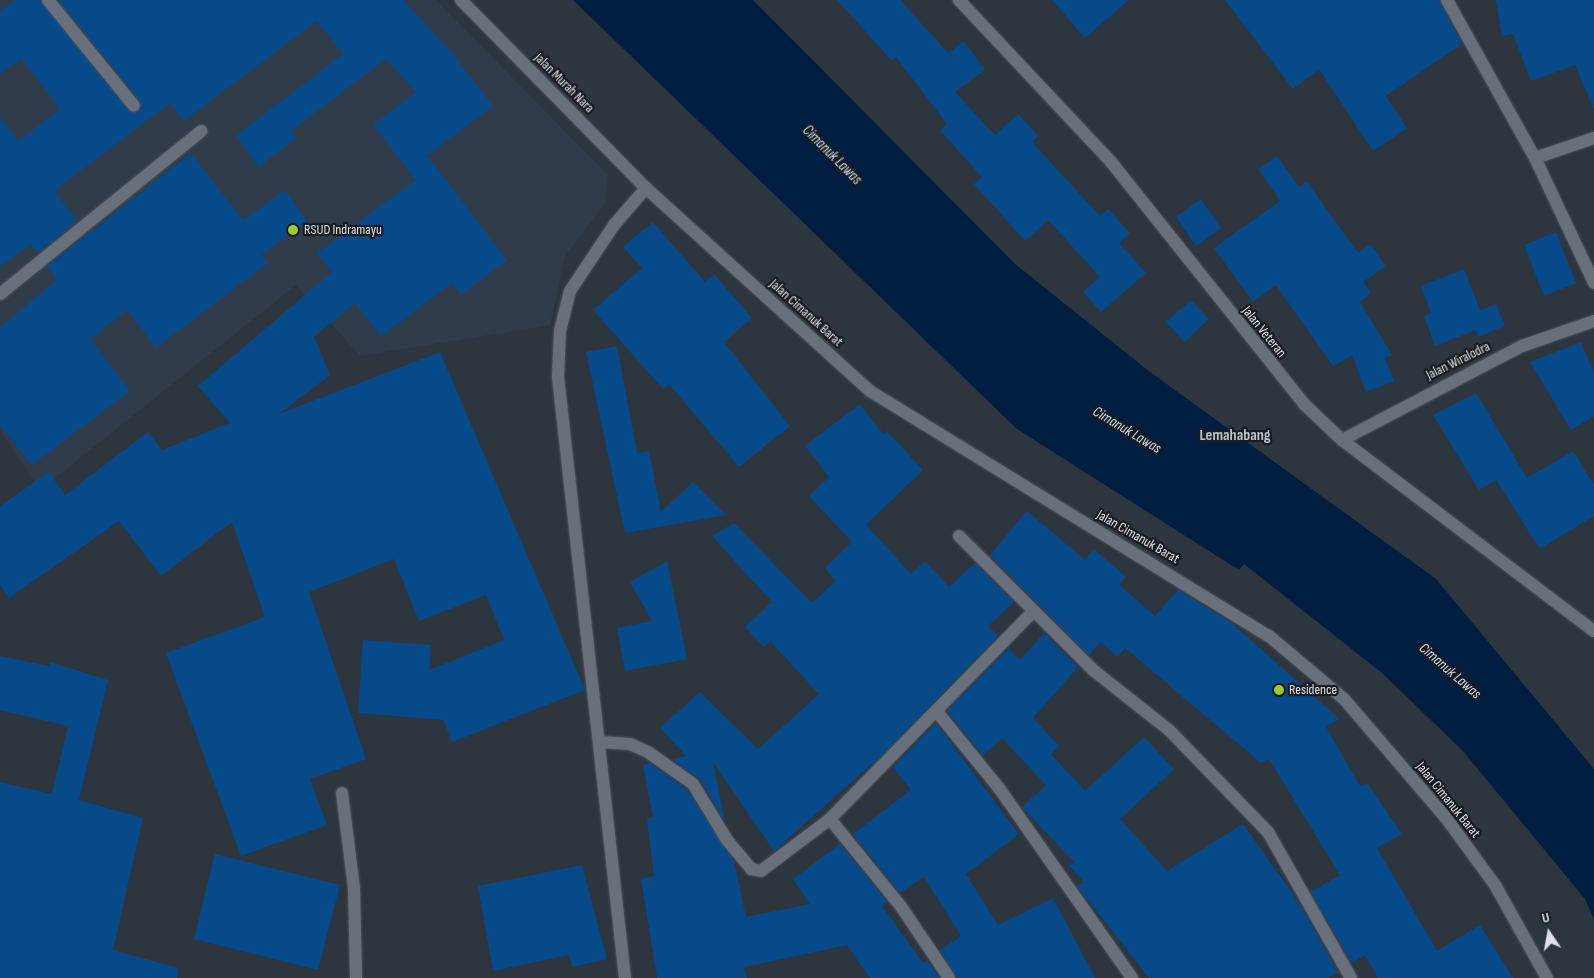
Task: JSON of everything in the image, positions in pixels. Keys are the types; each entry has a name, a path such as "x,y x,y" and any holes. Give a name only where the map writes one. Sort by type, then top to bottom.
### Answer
{"street":[{"path":"48,0 134,106"},
{"name":"Jalan Murah Nara","path":"461,0 646,188"},
{"name":"Jalan Veteran","path":"959,0 1110,162 1288,387 1342,440 1594,631"},
{"path":"1447,0 1535,158 1594,283"},
{"path":"0,294 201,131"},
{"path":"1535,158 1594,138"},
{"path":"625,978 558,377 560,331 570,291 614,225 646,188"},
{"name":"Jalan Cimanuk Barat","path":"646,188 870,390 1269,636 1344,699 1446,818 1495,885 1547,978"},
{"name":"Jalan Wiralodra","path":"1342,440 1522,346 1594,321"},
{"path":"959,536 1093,670 1169,730 1268,832 1351,978"},
{"path":"600,742 630,744 648,752 693,784 727,840 756,871 770,866 830,818 938,712 1034,611"},
{"path":"938,712 999,788 1132,978"},
{"path":"342,793 354,888 356,978"},
{"path":"830,818 902,908 949,978"}],"shaded area":[{"name":"RSUD Indramayu","path":"0,0 436,0 608,175 605,204 565,256 550,325 360,356 296,285 40,490 0,430"}],"water":[{"name":"Cimanuk Lawas","path":"573,0 753,0 1015,264 1150,372 1436,579 1594,769 1594,919 1585,899 1462,750 1382,673 1244,564 1239,570 1017,429"}],"building":[{"path":"15,0 40,0 132,114 141,109 140,101 58,0 403,0 453,54 493,106 427,156 507,260 461,295 452,283 381,336 355,303 314,337 330,375 279,414 440,352 585,690 452,742 443,720 358,713 363,640 431,645 429,670 504,640 486,595 419,621 394,559 309,592 366,759 310,779 327,825 241,856 166,653 265,617 232,522 161,576 119,521 9,598 0,585 0,506 49,472 65,495 148,432 162,450 230,423 198,386 332,272 317,253 416,180 373,125 416,92 386,59 291,131 296,138 259,167 236,136 343,54 317,21 184,121 170,103 54,191 77,221 38,253 30,244 0,267 0,117 18,141 60,109 21,58 0,74 0,11"},
{"path":"837,0 900,0 948,53 964,41 985,70 955,92 995,135 1018,114 1038,136 1032,142 1100,216 1108,209 1130,233 1119,243 1146,273 1101,312 1083,292 1100,277 1048,220 1025,241 974,184 982,177 940,130 947,124 896,57 892,61"},
{"path":"1052,0 1129,0 1085,38"},
{"path":"1225,0 1439,0 1462,44 1386,96 1407,128 1373,151 1319,69 1293,89"},
{"path":"1496,0 1594,0 1594,110 1575,65 1531,81 1513,34 1502,36"},
{"path":"191,153 243,220 285,190 307,221 261,255 268,263 156,348 127,310 90,339 130,391 32,465 0,425 0,328 57,279 47,266"},
{"path":"1277,156 1299,187 1307,182 1358,253 1370,244 1386,266 1363,282 1371,293 1360,302 1392,355 1385,358 1394,381 1366,392 1352,355 1333,366 1276,285 1253,302 1214,248 1280,201 1258,169"},
{"path":"1201,199 1221,228 1196,246 1176,217"},
{"path":"653,222 705,282 714,274 752,318 724,342 790,426 739,467 669,384 663,389 593,310 642,268 623,247"},
{"path":"1556,232 1576,283 1544,296 1524,245"},
{"path":"1464,269 1480,310 1496,304 1505,326 1478,337 1476,330 1435,346 1424,316 1431,313 1421,286"},
{"path":"1191,300 1209,319 1184,342 1166,322"},
{"path":"1581,342 1594,373 1594,416 1571,430 1530,362"},
{"path":"617,346 637,453 649,451 661,512 693,482 726,515 625,533 586,352"},
{"path":"1476,393 1527,478 1573,451 1594,485 1594,516 1540,549 1496,480 1479,490 1433,415"},
{"path":"860,404 883,434 887,431 923,470 866,525 911,574 925,561 949,587 975,563 1014,602 988,626 998,636 883,754 774,851 713,762 725,822 700,779 672,759 686,756 660,728 700,692 758,749 819,694 770,641 764,647 745,627 772,602 712,536 734,523 812,603 836,581 825,568 852,542 809,496 829,477 805,446"},
{"path":"1027,511 1085,560 1094,549 1126,577 1119,585 1155,616 1178,590 1232,623 1339,719 1326,727 1360,786 1367,783 1402,834 1377,848 1437,951 1480,925 1513,978 1378,978 1365,955 1352,963 1311,892 1340,875 1269,759 1261,763 1125,648 1118,657 1100,642 1089,655 990,555"},
{"path":"667,561 687,659 625,671 617,628 652,621 630,582"},
{"path":"1044,633 1078,667 1033,718 1059,746 1051,754 1085,791 1144,737 1174,769 1120,819 1167,871 1243,824 1297,900 1338,972 1328,978 1149,978 1077,886 1084,882 1069,866 1074,862 1022,807 1046,785 1002,738 983,755 947,711 1009,648 1020,660"},
{"path":"0,656 49,666 50,662 108,680 79,800 143,818 113,950 178,968 177,978 0,978 0,782 52,794 68,726 0,710"},
{"path":"936,723 1019,834 966,874 998,925 1053,898 1095,978 957,978 940,950 961,936 924,877 900,893 853,834 911,790 893,767"},
{"path":"650,763 687,790 734,861 746,917 810,904 793,879 840,844 887,902 882,906 923,963 927,960 939,978 870,978 847,945 744,967 747,978 657,978 641,879 654,876 647,819 653,817 643,765"},
{"path":"215,854 340,885 318,970 194,939"},
{"path":"582,865 607,959 572,967 569,955 493,971 478,886"}],"place":[{"name":"RSUD Indramayu","path":"293,230"},
{"name":"Residence","path":"1279,690"}],"district":[{"name":"Lemahabang","path":"1235,436"}]}
